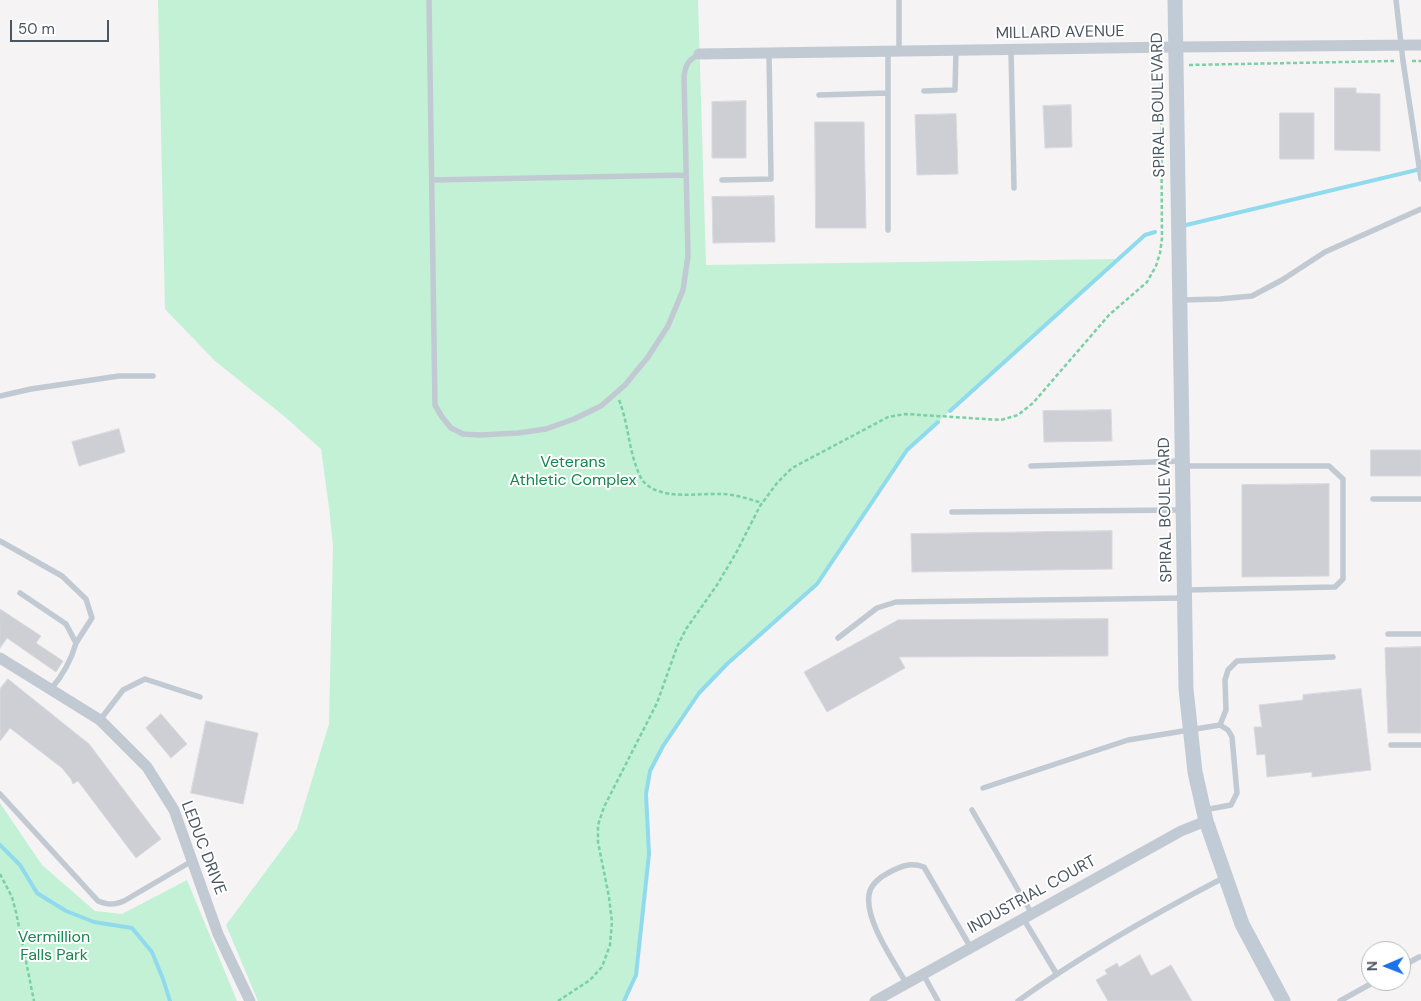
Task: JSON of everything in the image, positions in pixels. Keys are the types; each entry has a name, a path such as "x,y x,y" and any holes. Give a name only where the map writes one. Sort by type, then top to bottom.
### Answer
{"street":[{"name":"SPIRAL BOULEVARD","path":"1175,0 1184,594 1186,689 1190,730 1195,772 1204,816 1225,877 1242,924 1284,1001"},
{"name":"MILLARD AVENUE","path":"699,54 1421,45"},
{"name":"LEDUC DRIVE","path":"0,658 100,720 147,767 174,810 218,934 250,1001"},
{"name":"INDUSTRIAL COURT","path":"875,1001 1204,816"}],"lane":[{"path":"430,0 435,405 451,428 463,434 518,433 546,429 574,419 601,406 625,384 653,349 668,326 683,290 688,256 684,76 690,60 699,54"},
{"path":"888,230 888,93 899,0"},
{"path":"1396,0 1403,61 1421,179"},
{"path":"1011,50 1014,188"},
{"path":"924,91 955,90 956,51"},
{"path":"722,180 771,179 769,53"},
{"path":"819,95 888,93"},
{"path":"432,180 686,175"},
{"path":"1180,300 1252,296 1282,280 1324,252 1421,209"},
{"path":"0,396 31,389 119,376 153,376"},
{"path":"838,638 878,608 896,602 1184,594 1335,587 1343,579 1344,479 1329,466 1182,463 1031,466"},
{"path":"1373,499 1421,499"},
{"path":"952,512 1183,510"},
{"path":"0,541 62,576 86,599 92,618 76,643 72,657 61,677 51,689"},
{"path":"20,593 66,624 76,643"},
{"path":"1388,634 1421,634"},
{"path":"1220,725 1226,710 1225,680 1228,670 1237,661 1333,657"},
{"path":"100,720 123,690 145,679 200,697"},
{"path":"983,788 1128,740 1220,725 1228,730 1232,737 1238,793 1231,805 1204,816"},
{"path":"1391,745 1421,745"},
{"path":"0,794 98,901 106,904 124,901 192,861"},
{"path":"972,810 1056,973"},
{"path":"906,983 872,920 869,894 878,878 903,865 915,864 924,867 971,948"},
{"path":"1018,1001 1056,973 1165,908 1225,877"},
{"path":"1411,961 1419,957"},
{"path":"923,974 938,1001"},
{"path":"1340,1001 1361,989"}],"path":[{"path":"558,1001 590,980 602,967 610,945 612,922 610,897 598,842 598,825 604,807 657,703 677,647 686,629 718,585 762,504 777,483 792,468 888,417 905,414 1001,420 1018,415 1033,403 1109,315 1147,282 1156,266 1162,238 1161,83 1169,66 1203,63 1421,61"},
{"path":"616,392 627,427 634,460 643,481 657,492 672,494 722,494 762,504"},
{"path":"0,874 12,897 34,1001"}],"green space":[{"name":"Veterans Athletic Complex","path":"158,0 698,0 706,265 1118,259 907,450 817,584 727,664 699,693 663,746 650,771 646,794 649,854 636,975 624,1001 258,1001 226,925 297,829 329,724 333,546 321,449 284,416 215,361 165,309"},
{"name":"Vermillion Falls Park","path":"0,803 42,865 95,911 122,914 187,880 237,1001 0,1001"}],"building":[{"path":"1335,88 1356,88 1356,93 1380,94 1380,151 1335,150"},
{"path":"746,101 746,158 712,158 712,102"},
{"path":"1071,105 1072,147 1045,148 1043,106"},
{"path":"1280,113 1314,113 1314,159 1280,159"},
{"path":"956,114 958,174 917,175 915,115"},
{"path":"815,122 864,122 866,228 816,228"},
{"path":"774,196 775,242 713,243 712,197"},
{"path":"1111,410 1112,441 1044,442 1043,411"},
{"path":"119,429 125,452 79,466 72,442"},
{"path":"1371,450 1421,450 1421,476 1371,476"},
{"path":"1329,484 1329,576 1242,577 1242,485"},
{"path":"1112,531 1112,569 912,572 911,534"},
{"path":"0,609 41,636 36,643 63,661 56,672 7,638 0,648"},
{"path":"1108,619 1108,656 899,657 905,668 827,712 804,672 898,620"},
{"path":"1421,647 1421,733 1388,733 1385,648"},
{"path":"8,679 89,744 161,839 136,858 78,781 73,784 62,768 10,728 0,741 0,689"},
{"path":"1361,689 1371,770 1312,777 1312,772 1267,777 1265,754 1257,755 1254,727 1262,727 1259,705 1303,700 1303,695"},
{"path":"161,714 187,744 171,758 146,728"},
{"path":"206,721 258,733 243,804 191,793"},
{"path":"1140,955 1151,976 1171,965 1192,1001 1108,1001 1096,980 1107,974 1105,970 1117,963 1119,967"}],"waterway":[{"path":"1182,226 1421,169"},
{"path":"950,411 1145,235 1155,232"},
{"path":"624,1001 636,975 649,854 646,794 650,771 663,746 699,693 727,664 817,584 907,450 938,422"},
{"path":"0,845 20,865 37,893 66,911 94,922 132,928 152,952 170,1001"}]}
